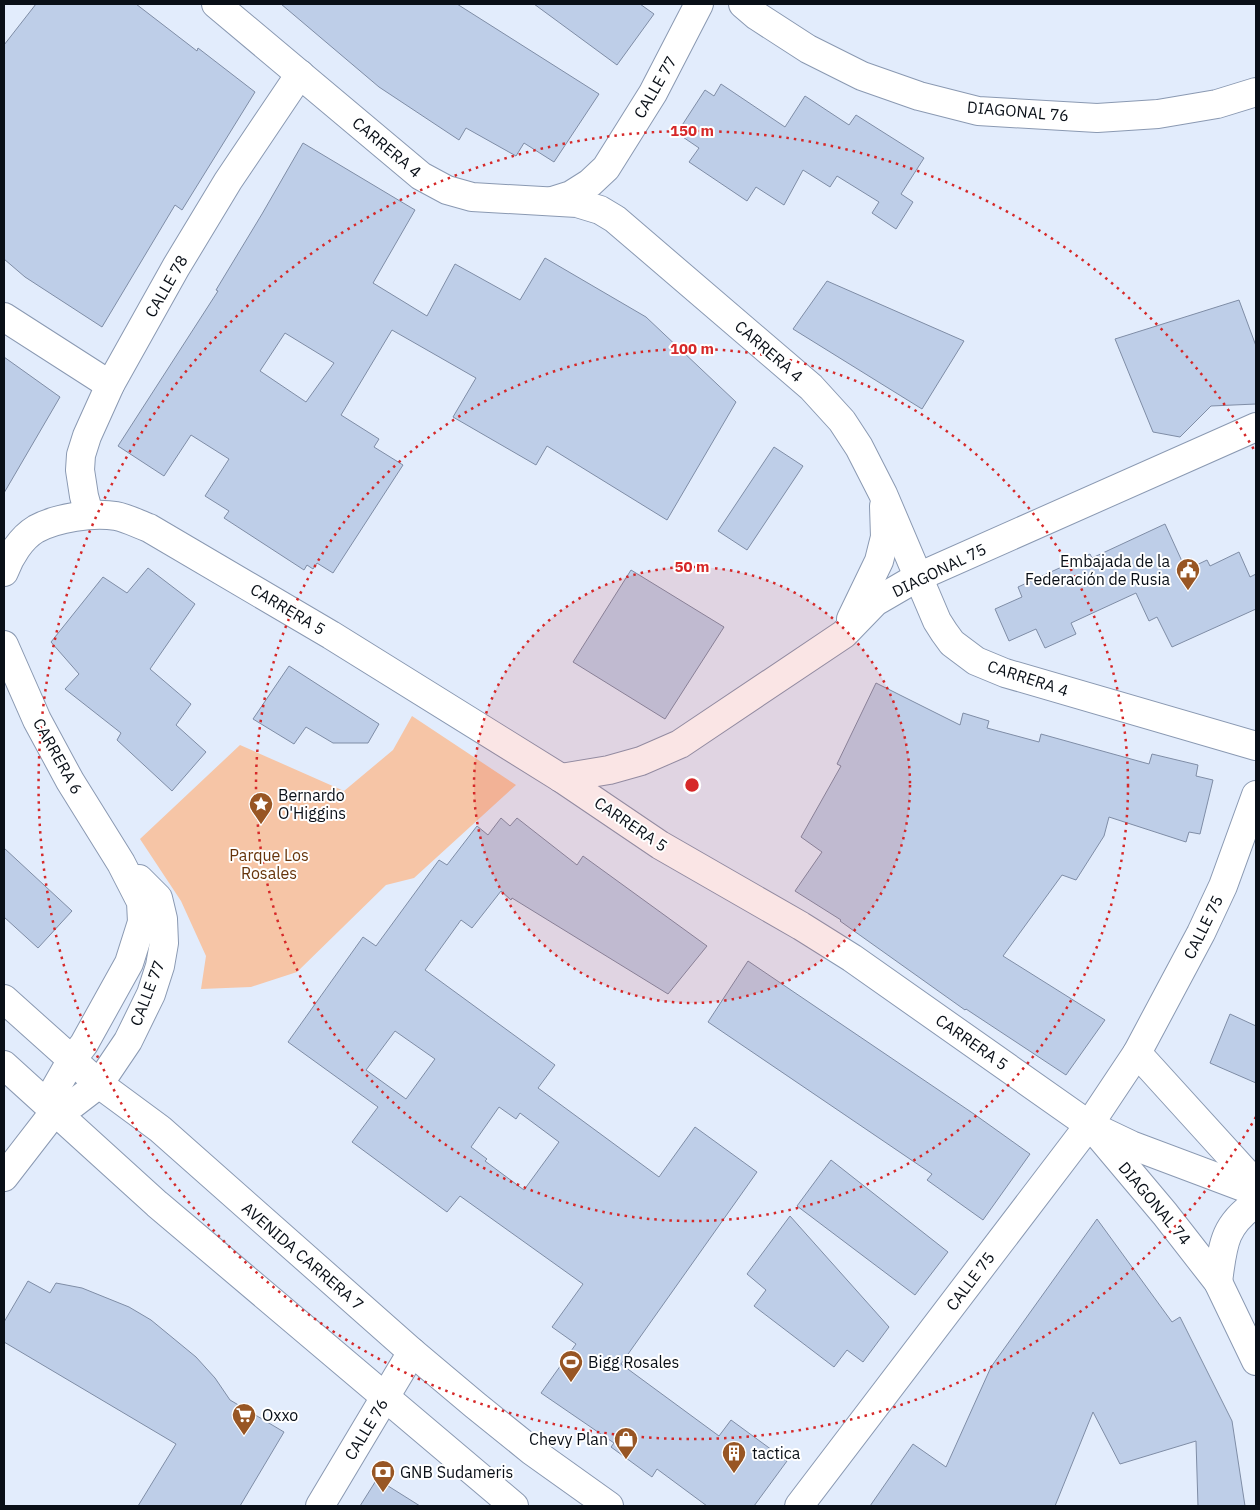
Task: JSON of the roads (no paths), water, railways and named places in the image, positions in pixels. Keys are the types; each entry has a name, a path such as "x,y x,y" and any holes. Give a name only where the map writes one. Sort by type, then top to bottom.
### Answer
{"street":[{"name":"CARRERA 4","path":"216,4 421,176 430,181 447,190 472,197 577,203 600,210 615,219 811,387 842,421 859,447 883,494 937,621 952,643 976,661 1005,673 1256,746"},
{"name":"CALLE 77","path":"550,201 571,195 590,183 606,168 653,93 699,4"},
{"name":"DIAGONAL 76","path":"743,4 757,16 808,49 862,76 919,96 978,111 1097,118 1158,114 1218,104 1256,92"},
{"name":"CALLE 78","path":"89,514 80,470 81,455 87,436 110,385 176,267 228,181 300,74"},
{"path":"606,168 604,181 606,194 609,207 615,219"},
{"path":"4,317 110,385"},
{"name":"DIAGONAL 75","path":"561,778 609,770 641,761 680,744 844,634 875,602 918,577 1256,427"},
{"path":"844,634 879,561 885,537 886,519 883,494"},
{"name":"CARRERA 5","path":"5,568 19,544 36,529 57,521 89,514 117,516 149,528 282,606 561,778 660,845 801,926 852,958 1089,1125 1131,1145 1256,1192"},
{"name":"CARRERA 6","path":"4,644 37,720 70,781 121,863"},
{"name":"CALLE 75","path":"799,1506 1089,1125 1137,1053 1219,894 1242,837 1256,795"},
{"name":"CALLE 77","path":"55,1111 55,1089 71,1061 84,1044 129,962 142,922 141,902 121,863"},
{"name":"CALLE 77","path":"4,1177 55,1111 73,1104 99,1084 128,1041 150,994 160,966 164,943 164,919 158,898 121,863"},
{"name":"AVENIDA CARRERA 7","path":"4,999 71,1061 160,1129 412,1352 532,1451 609,1506"},
{"path":"1137,1053 1256,1184"},
{"path":"4,1065 157,1204 514,1506"},
{"name":"DIAGONAL 74","path":"1089,1125 1166,1214 1218,1282 1256,1361"},
{"path":"1218,1282 1223,1244 1229,1231 1241,1214 1256,1203"},
{"name":"CALLE 76","path":"320,1506 412,1352"}],"place":[{"name":"Embajada de la Federación de Rusia","path":"1188,591"},
{"name":"Bernardo O'Higgins","path":"261,825"},
{"name":"Bigg Rosales","path":"571,1383"},
{"name":"Oxxo","path":"244,1436"},
{"name":"Chevy Plan","path":"626,1460"},
{"name":"tactica","path":"734,1474"},
{"name":"GNB Sudameris","path":"383,1493"}],"park label":[{"name":"Parque Los Rosales","path":"269,864"}]}
